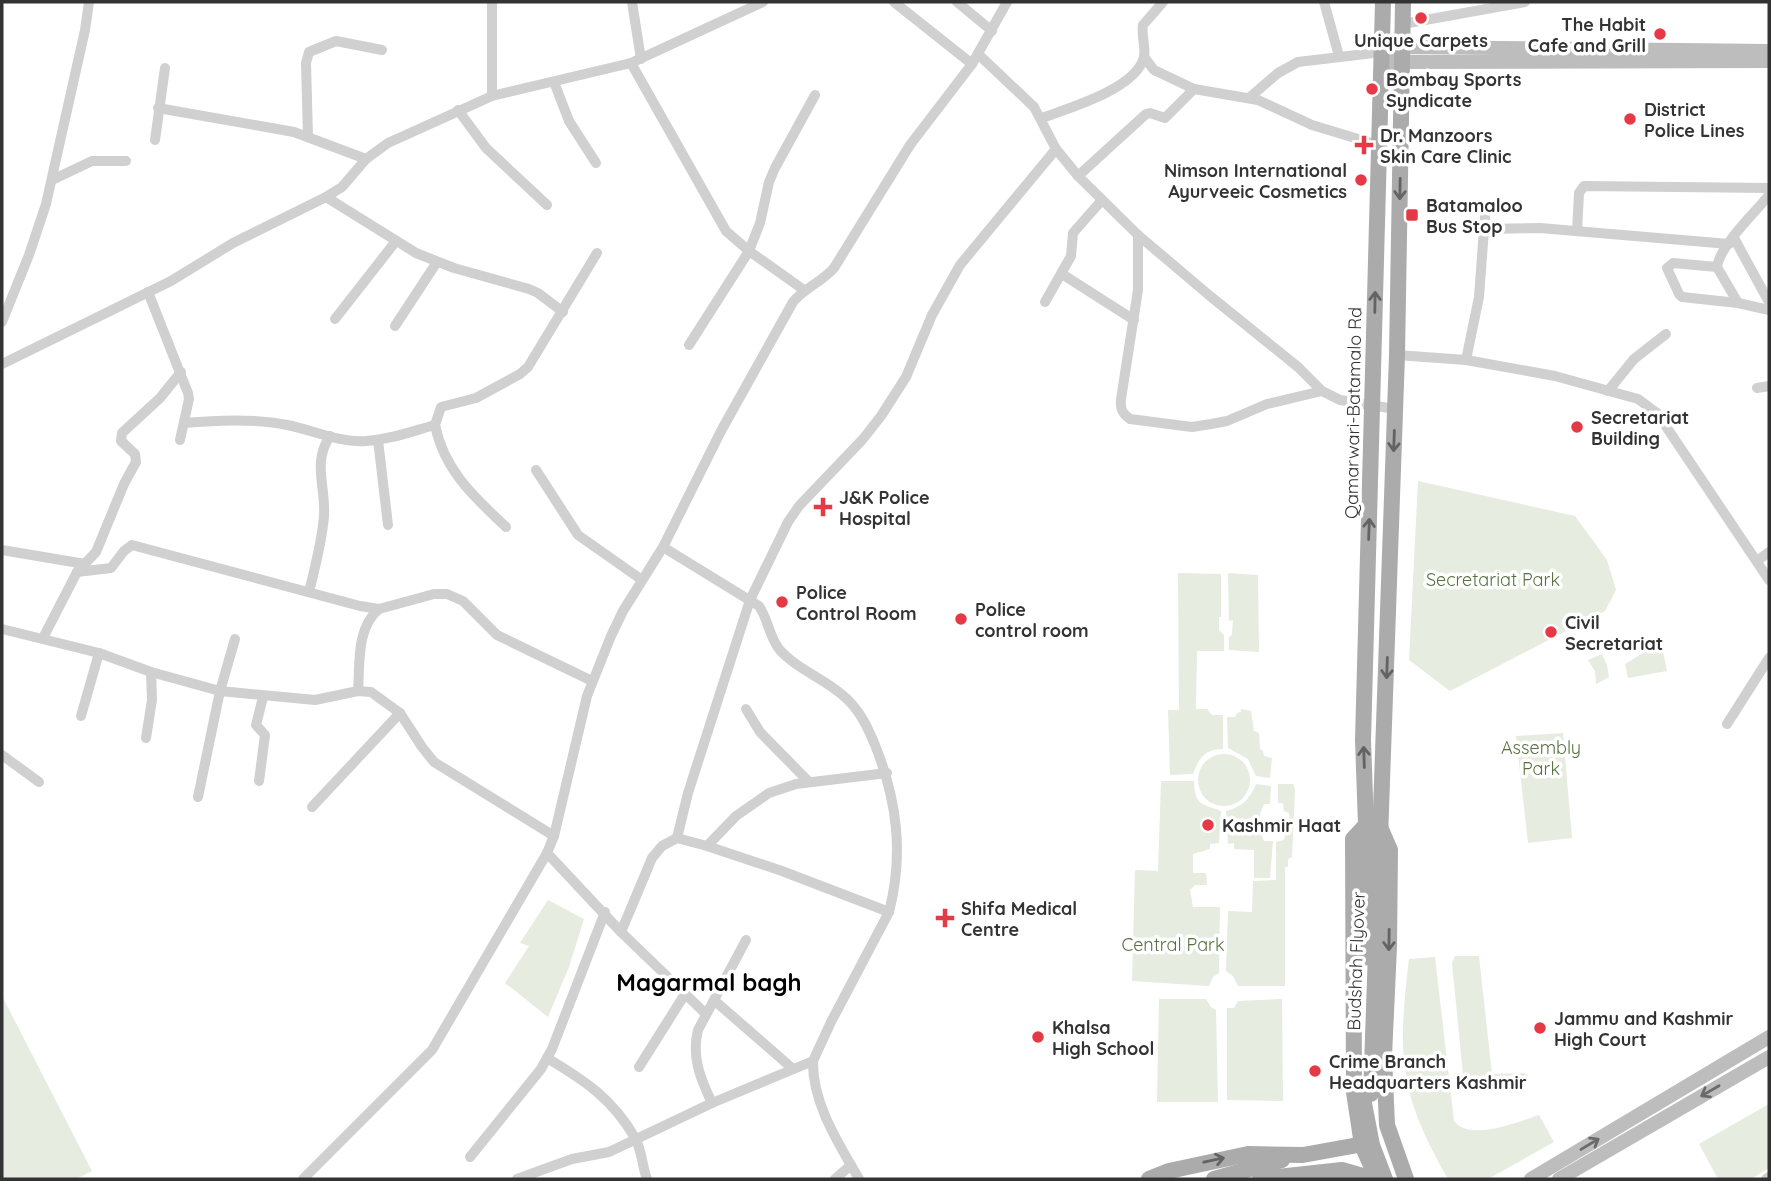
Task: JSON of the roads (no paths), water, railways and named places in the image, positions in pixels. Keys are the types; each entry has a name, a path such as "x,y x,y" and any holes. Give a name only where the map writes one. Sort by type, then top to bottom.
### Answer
{"main road":[{"name":"Qamarwari-Batamalo Rd","path":"1373,825 1363,740 1383,2"},
{"path":"1404,2 1397,355 1384,741 1373,825 1390,850 1384,1056 1387,1125 1406,1179"},
{"path":"1382,58 1402,54 1769,51"},
{"path":"1402,54 1769,61"},
{"path":"1373,825 1353,839 1353,1091 1362,1145 1375,1179"},
{"name":"Budshah Flyover","path":"1373,825 1362,1093 1372,1145 1385,1179"},
{"name":"Budshah Flyover","path":"1372,850 1371,1094 1379,1143 1393,1179"},
{"path":"1531,1179 1769,1037"},
{"path":"1559,1179 1768,1060"},
{"path":"1214,1179 1303,1155 1391,1139"},
{"path":"1149,1179 1168,1171 1248,1154 1303,1155"},
{"path":"1260,1179 1342,1170 1375,1179"}],"street":[{"path":"2,322 38,231 52,180 89,2"},
{"path":"492,2 492,96"},
{"path":"632,2 636,61 718,219 726,231 748,251 804,290"},
{"path":"2,364 148,292 194,268 233,243 326,197 342,187 366,159 388,143 492,96 636,61 764,2"},
{"path":"894,2 907,6 1026,97 1042,118 1056,149 1102,200 1138,235 1322,391 1340,400 1395,409"},
{"path":"957,2 992,30"},
{"path":"303,1179 437,1043 547,853 554,836 592,681 617,623 663,547 721,431 793,302 804,290 827,276 834,268 910,145 975,59 1007,2"},
{"path":"1042,118 1118,86 1139,67 1144,57 1143,24 1163,2"},
{"path":"1324,2 1339,56"},
{"path":"1403,24 1525,2"},
{"path":"308,136 306,63 309,52 337,41 383,50"},
{"path":"1249,98 1287,67 1305,61 1339,56 1382,58"},
{"path":"1144,57 1154,70 1195,89 1249,98 1311,125 1378,145"},
{"path":"155,140 165,68"},
{"path":"554,82 569,121 596,163"},
{"path":"1078,176 1146,114 1165,118 1195,89"},
{"path":"689,345 748,251 760,223 769,182 775,168 815,95"},
{"path":"158,108 308,136 366,159"},
{"path":"458,110 486,148 547,205"},
{"path":"677,838 691,781 750,600 778,541 799,506 863,439 895,395 906,377 932,315 960,265 1056,149"},
{"path":"52,180 92,161 126,161"},
{"path":"1577,231 1579,193 1584,186 1769,188"},
{"path":"1738,303 1717,267 1720,256 1769,195"},
{"path":"326,197 396,241 437,262 529,289 563,312"},
{"path":"1045,302 1072,256 1073,233 1102,200"},
{"path":"1466,360 1479,297 1485,216"},
{"path":"1484,229 1539,228 1731,240"},
{"path":"1138,235 1134,320 1120,408 1129,419 1192,427 1227,421 1267,404 1322,391"},
{"path":"1731,240 1769,302"},
{"path":"335,319 396,241"},
{"path":"506,527 474,498 453,471 440,449 435,425 441,407 475,398 528,367 597,253"},
{"path":"394,326 437,262"},
{"path":"1717,267 1673,263 1667,268 1682,297 1738,303 1769,310"},
{"path":"1062,274 1134,320"},
{"path":"148,292 181,372 189,399 180,440"},
{"path":"1608,391 1634,359 1666,334"},
{"path":"1397,355 1466,360 1555,376 1638,399 1657,413 1769,580"},
{"path":"43,638 81,568 96,552 124,484 136,463 135,454 121,441 122,433 160,398 181,372"},
{"path":"1757,388 1769,386"},
{"path":"184,423 267,422 353,441 378,440 435,425"},
{"path":"309,592 324,516 320,455 330,436"},
{"path":"378,440 388,525"},
{"path":"536,470 578,535 642,580"},
{"path":"2,550 81,568 111,568 132,545 379,609"},
{"path":"663,547 759,606 771,636 782,652 845,697 856,708 870,732 887,774 895,807 896,831 896,874 888,912 813,1061 815,1090 859,1179"},
{"path":"1757,561 1769,552"},
{"path":"358,691 364,631 372,615 379,609 434,594 447,594 463,601 497,635 592,681"},
{"path":"2,629 99,653 151,672 220,691 315,701 358,691 371,692 400,713 435,762 554,836"},
{"path":"198,797 220,691 235,639"},
{"path":"81,716 99,653"},
{"path":"1727,724 1769,658"},
{"path":"146,737 152,700 151,672"},
{"path":"259,781 265,735 256,725 263,696"},
{"path":"746,709 760,732 808,782"},
{"path":"312,807 400,713"},
{"path":"2,755 39,782"},
{"path":"707,846 749,805 782,788 808,782 887,774"},
{"path":"621,932 652,858 662,846 677,838 782,871 888,912"},
{"path":"547,853 621,932 706,1014"},
{"path":"470,1157 547,1058 562,1029 605,912"},
{"path":"712,1103 699,1075 696,1039 706,1014 746,940"},
{"path":"639,1067 685,994"},
{"path":"715,1001 793,1069"},
{"path":"547,1058 599,1092 636,1139 647,1179"},
{"path":"517,1179 561,1162 609,1152 712,1103 813,1061"},
{"path":"835,1179 851,1165"}],"place":[{"name":"Unique Carpets","path":"1421,18"},
{"name":"The Habit Cafe and Grill","path":"1660,34"},
{"name":"Bombay Sports Syndicate","path":"1372,89"},
{"name":"District Police Lines","path":"1630,119"},
{"name":"Dr. Manzoors Skin Care Clinic","path":"1364,145"},
{"name":"Nimson International Ayurveeic Cosmetics","path":"1361,180"},
{"name":"Batamaloo Bus Stop","path":"1412,215"},
{"name":"Secretariat Building","path":"1577,427"},
{"name":"J&K Police Hospital","path":"823,507"},
{"name":"Police Control Room","path":"782,602"},
{"name":"Police control room","path":"961,619"},
{"name":"Civil Secretariat","path":"1551,632"},
{"name":"Kashmir Haat","path":"1208,825"},
{"name":"Shifa Medical Centre","path":"945,918"},
{"name":"Jammu and Kashmir High Court","path":"1540,1028"},
{"name":"Khalsa High School","path":"1038,1037"},
{"name":"Crime Branch Headquarters Kashmir","path":"1315,1071"}],"district":[{"name":"Magarmal bagh","path":"709,982"}],"park label":[{"name":"Secretariat Park","path":"1493,579"},
{"name":"Assembly Park","path":"1541,757"},
{"name":"Central Park","path":"1173,944"}]}
